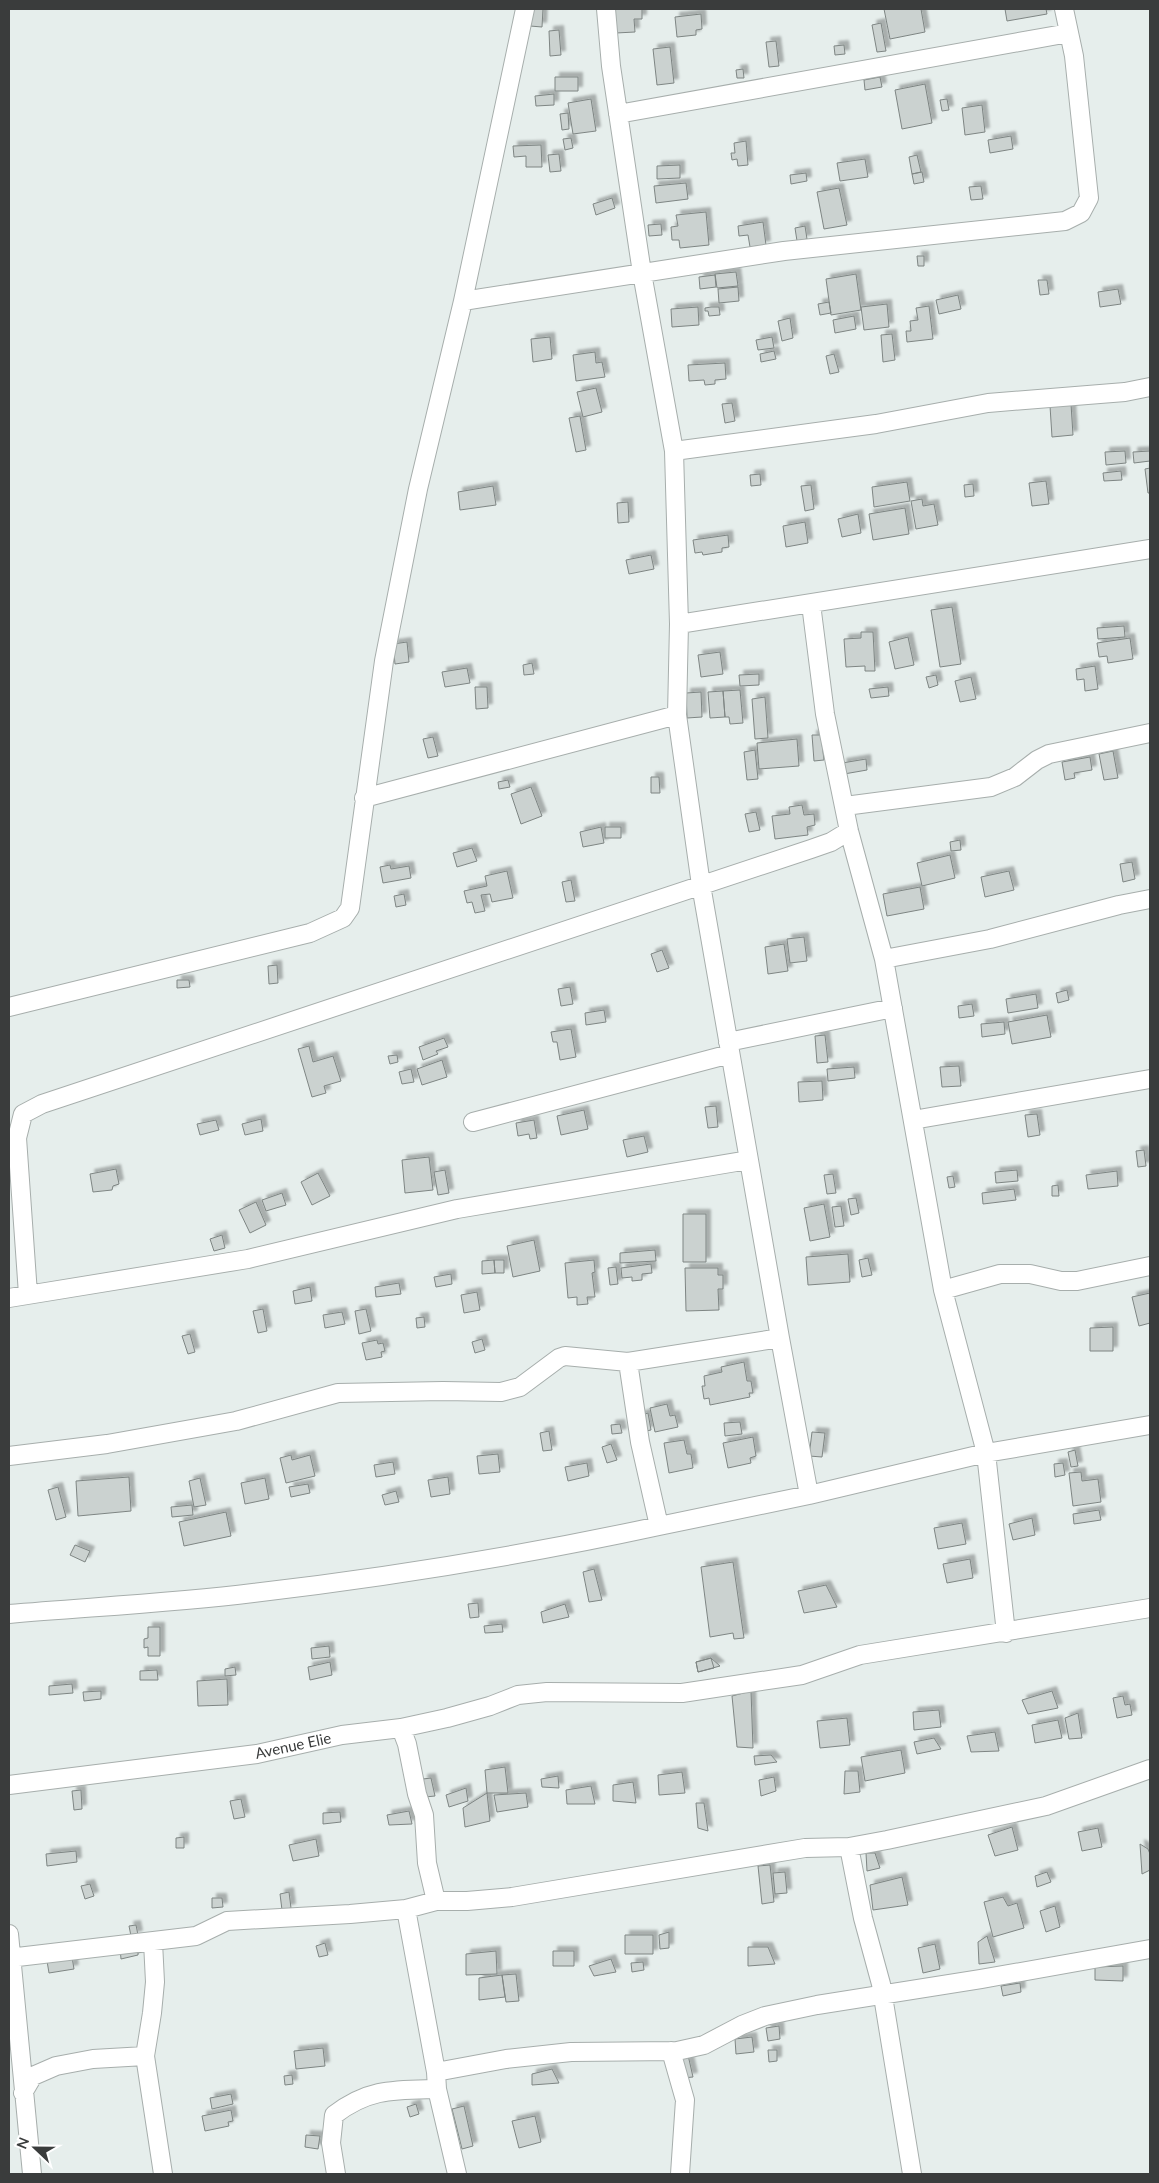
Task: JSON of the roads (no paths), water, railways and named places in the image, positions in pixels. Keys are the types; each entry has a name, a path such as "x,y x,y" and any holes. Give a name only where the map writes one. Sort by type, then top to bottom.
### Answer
{"street":[{"path":"9,1007 286,940 310,933 343,918 350,908 384,661 418,489 463,300 525,9"},
{"path":"606,9 611,66 642,273 674,451 679,624 678,716 701,885 748,1160 809,1495"},
{"path":"463,300 784,251 1065,221 1081,212 1089,198 1074,56 1064,9"},
{"path":"618,114 1069,33"},
{"path":"674,451 876,424 988,403 1125,392 1150,387"},
{"path":"679,624 1150,549"},
{"path":"811,604 825,714 850,831 884,960 943,1290 986,1452 1006,1633"},
{"path":"364,798 678,716"},
{"path":"845,806 991,787 1015,777 1037,760 1049,754 1150,733"},
{"path":"28,1294 16,1138 23,1114 42,1104 811,849 830,842 850,831"},
{"path":"884,960 990,939 1119,905 1150,900"},
{"path":"474,1122 729,1048 893,1008"},
{"path":"913,1120 1150,1079"},
{"path":"9,1298 248,1259 457,1209 748,1160"},
{"path":"943,1290 1000,1274 1022,1273 1061,1281 1077,1281 1150,1266"},
{"path":"9,1456 107,1444 236,1421 338,1393 501,1392 520,1387 558,1358 565,1356 628,1362 780,1338"},
{"path":"628,1362 640,1442 659,1526"},
{"path":"9,1614 281,1590 425,1570 553,1549 809,1495 986,1452 1150,1425"},
{"name":"Avenue Elie","path":"9,1785 257,1754 342,1735 401,1728 455,1716 518,1695 547,1692 682,1693 802,1675 860,1655 1006,1633 1150,1608"},
{"path":"401,1728 407,1744 424,1815 427,1863 436,1901"},
{"path":"10,1958 196,1936 226,1921 350,1914 406,1909 436,1901 468,1901 512,1897 805,1848 848,1847 1046,1806 1150,1769"},
{"path":"848,1847 881,1984 912,2174"},
{"path":"406,1909 436,2081 458,2174"},
{"path":"9,1934 32,2174"},
{"path":"153,1942 155,1982 145,2056 163,2174"},
{"path":"336,2174 331,2143 334,2115 348,2104 383,2091 436,2081 506,2059 571,2052 670,2051 704,2045 764,2016 817,2005 981,1979 1150,1948"},
{"path":"670,2051 685,2100 680,2174"},
{"path":"23,2093 33,2076 56,2066 92,2059 145,2056"}]}
